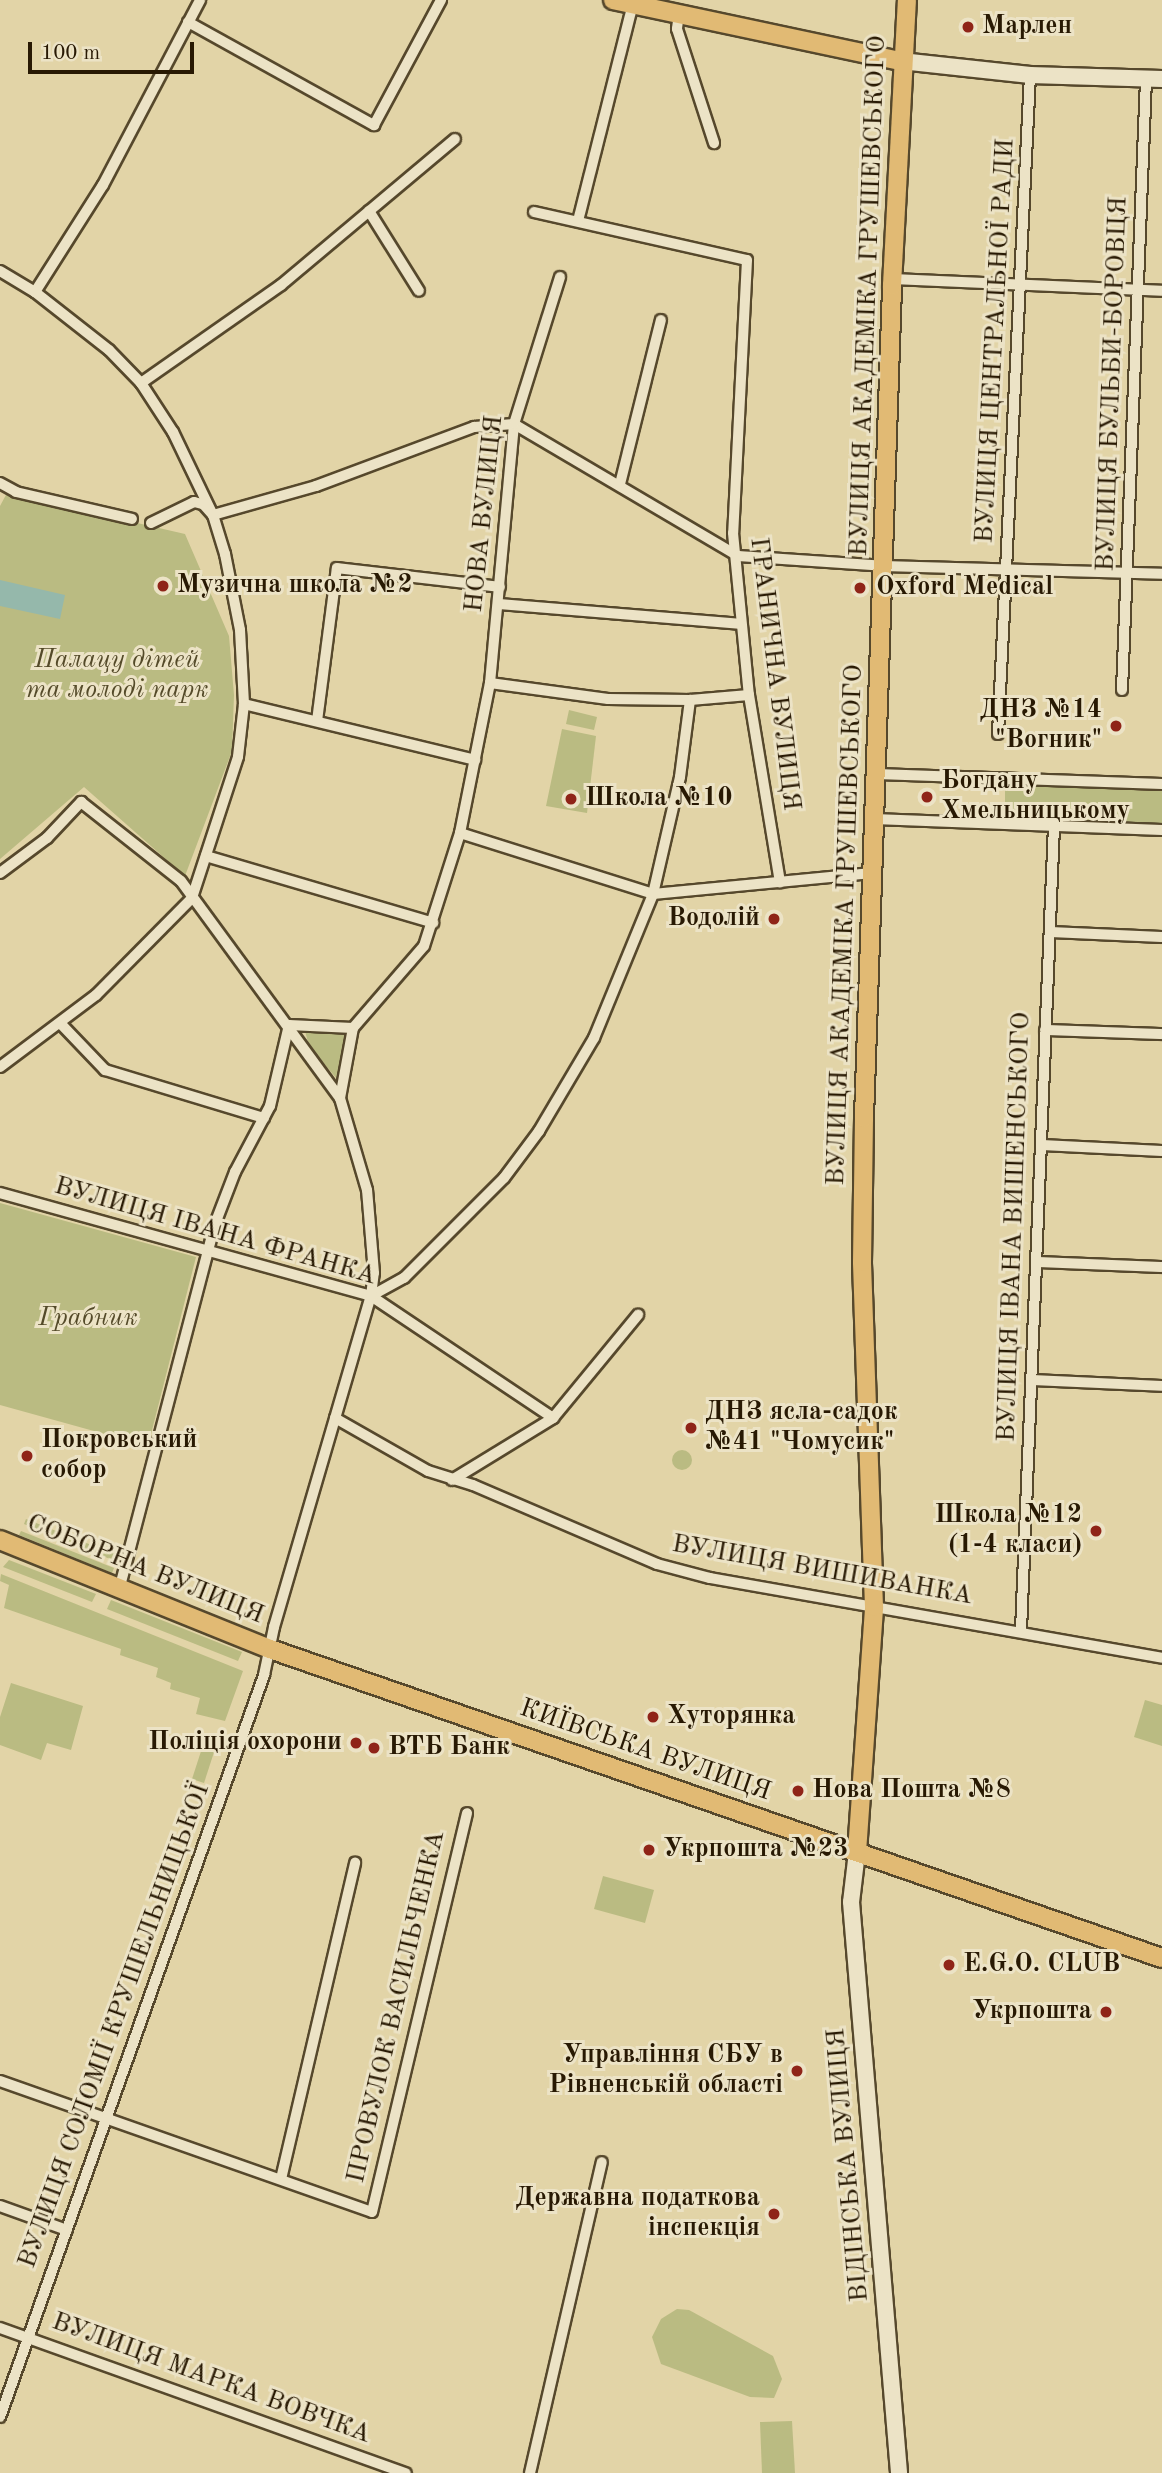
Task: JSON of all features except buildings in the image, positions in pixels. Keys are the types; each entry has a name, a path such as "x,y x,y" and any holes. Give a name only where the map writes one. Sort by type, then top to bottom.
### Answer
{"main road":[{"path":"613,0 901,61 1030,75 1154,79"},
{"name":"ВУЛИЦЯ АКАДЕМІКА ГРУШЕВСЬКОГО","path":"857,1852 874,1607 862,1262 872,873 892,279 906,0"},
{"name":"СОБОРНА ВУЛИЦЯ","path":"0,1540 119,1590 270,1648"},
{"name":"КИЇВСЬКА ВУЛИЦЯ","path":"270,1648 1162,1958"},
{"name":"ВІДІНСЬКА ВУЛИЦЯ","path":"857,1852 851,1902 899,2473"}],"street":[{"path":"35,292 103,186 200,0"},
{"path":"188,22 374,125 441,0"},
{"path":"534,212 578,221 633,4"},
{"path":"679,14 677,29 714,143"},
{"name":"ВУЛИЦЯ ЦЕНТРАЛЬНОЇ РАДИ","path":"998,734 1023,285 1030,75"},
{"name":"ВУЛИЦЯ БУЛЬБИ-БОРОВЦЯ","path":"1122,690 1154,79"},
{"path":"141,383 281,285 456,139"},
{"path":"369,211 419,291"},
{"name":"ГРАНИЧНА ВУЛИЦЯ","path":"578,221 747,260 733,533 738,556 740,624 749,695 780,882"},
{"path":"0,271 35,292 109,350 141,383 191,465 214,515 233,587 244,704 238,757 191,898 126,968 61,1024 0,1067"},
{"name":"НОВА ВУЛИЦЯ","path":"353,1028 402,975 424,946 460,833 489,683 499,604 514,424 560,277"},
{"path":"892,279 1162,291"},
{"path":"620,484 661,320"},
{"path":"214,515 316,486 474,427 514,424 620,484 738,556 883,566 1162,574"},
{"path":"0,483 16,492 132,519"},
{"path":"150,523 194,502 204,504 214,515"},
{"path":"317,722 337,568 500,587"},
{"path":"499,604 740,624"},
{"path":"489,683 608,699 690,700 749,695"},
{"path":"371,1296 404,1278 436,1249 504,1178 539,1132 609,1008 653,894 680,777 690,700"},
{"path":"244,704 475,760"},
{"path":"877,774 1162,784"},
{"path":"0,873 47,838 81,802 148,850 181,881 340,1098"},
{"path":"874,819 1162,830"},
{"name":"ВУЛИЦЯ ІВАНА ВИШЕНСЬКОГО","path":"1021,1630 1054,826"},
{"path":"460,833 653,894 872,873"},
{"path":"206,856 433,923"},
{"path":"1049,932 1162,937"},
{"path":"61,1024 105,1070 264,1118"},
{"path":"289,1025 353,1028 340,1098"},
{"path":"119,1590 225,1194 264,1118 277,1086 289,1025"},
{"path":"1045,1030 1162,1034"},
{"name":"ВУЛИЦЯ СОЛОМІЇ КРУШЕЛЬНИЦЬКОЇ","path":"0,2417 264,1675 371,1296 374,1273 367,1190 340,1098"},
{"path":"1042,1145 1162,1150"},
{"name":"ВУЛИЦЯ ІВАНА ФРАНКА","path":"0,1193 371,1296 553,1418"},
{"path":"1037,1262 1162,1267"},
{"path":"452,1480 553,1418 638,1315"},
{"path":"1032,1380 1162,1386"},
{"name":"ВУЛИЦЯ ВИШИВАНКА","path":"335,1418 452,1480 657,1564 874,1607 1021,1630 1162,1658"},
{"name":"ПРОВУЛОК ВАСИЛЬЧЕНКА","path":"281,2179 372,2212 467,1813"},
{"path":"0,2081 281,2179 355,1863"},
{"path":"530,2473 603,2162"},
{"path":"0,2206 67,2230"},
{"name":"ВУЛИЦЯ МАРКА ВОВЧКА","path":"0,2328 406,2473"}],"green space":[{"name":"Палацу дітей та молоді парк","path":"7,493 185,534 229,636 234,695 232,751 185,876 84,787 0,859 0,506"},
{"path":"569,710 597,717 594,730 566,724"},
{"path":"562,729 596,736 587,813 546,806"},
{"path":"1005,785 1162,791 1162,824 1005,818"},
{"path":"305,1031 346,1034 337,1079 309,1046"},
{"name":"Грабник","path":"0,1203 196,1257 148,1446 0,1405"},
{"path":"678,1450 686,1450 692,1460 686,1470 678,1470 672,1464 672,1456"},
{"path":"26,1519 109,1552 110,1548 119,1552 115,1561 24,1524"},
{"path":"21,1531 114,1568 112,1573 19,1535"},
{"path":"9,1560 96,1594 92,1602 3,1567"},
{"path":"1,1574 243,1671 225,1721 196,1714 200,1698 170,1689 171,1683 156,1677 158,1668 120,1655 121,1649 4,1608 9,1585 0,1581"},
{"path":"111,1600 242,1652 238,1661 107,1609"},
{"path":"11,1683 83,1706 71,1750 47,1743 41,1760 0,1745 0,1717"},
{"path":"1145,1700 1162,1705 1162,1746 1134,1737"},
{"path":"204,1742 216,1746 204,1783 192,1779"},
{"path":"603,1876 654,1890 645,1923 594,1909"},
{"path":"677,2309 689,2310 773,2356 782,2379 774,2398 750,2397 661,2364 652,2337 661,2319"},
{"path":"792,2421 795,2473 762,2473 760,2422"}],"shaded area":[{"path":"0,580 65,595 60,619 0,606"}],"place":[{"name":"Марлен","path":"968,27"},
{"name":"Музична школа №2","path":"163,586"},
{"name":"Oxford Medical","path":"860,588"},
{"name":"ДНЗ №14 \"Вогник\"","path":"1116,726"},
{"name":"Богдану Хмельницькому","path":"927,797"},
{"name":"Школа №10","path":"571,799"},
{"name":"Водолій","path":"774,919"},
{"name":"ДНЗ ясла-садок №41 \"Чомусик\"","path":"691,1428"},
{"name":"Покровський собор","path":"27,1456"},
{"name":"Школа №12 (1-4 класи)","path":"1096,1531"},
{"name":"Хуторянка","path":"653,1717"},
{"name":"Поліцiя охорони","path":"356,1743"},
{"name":"ВТБ Банк","path":"374,1748"},
{"name":"Нова Пошта №8","path":"798,1791"},
{"name":"Укрпошта №23","path":"649,1850"},
{"name":"E.G.O. CLUB","path":"949,1965"},
{"name":"Укрпошта","path":"1106,2012"},
{"name":"Управління СБУ в Рівненській області","path":"797,2071"},
{"name":"Державна податкова інспекція","path":"774,2214"}]}
